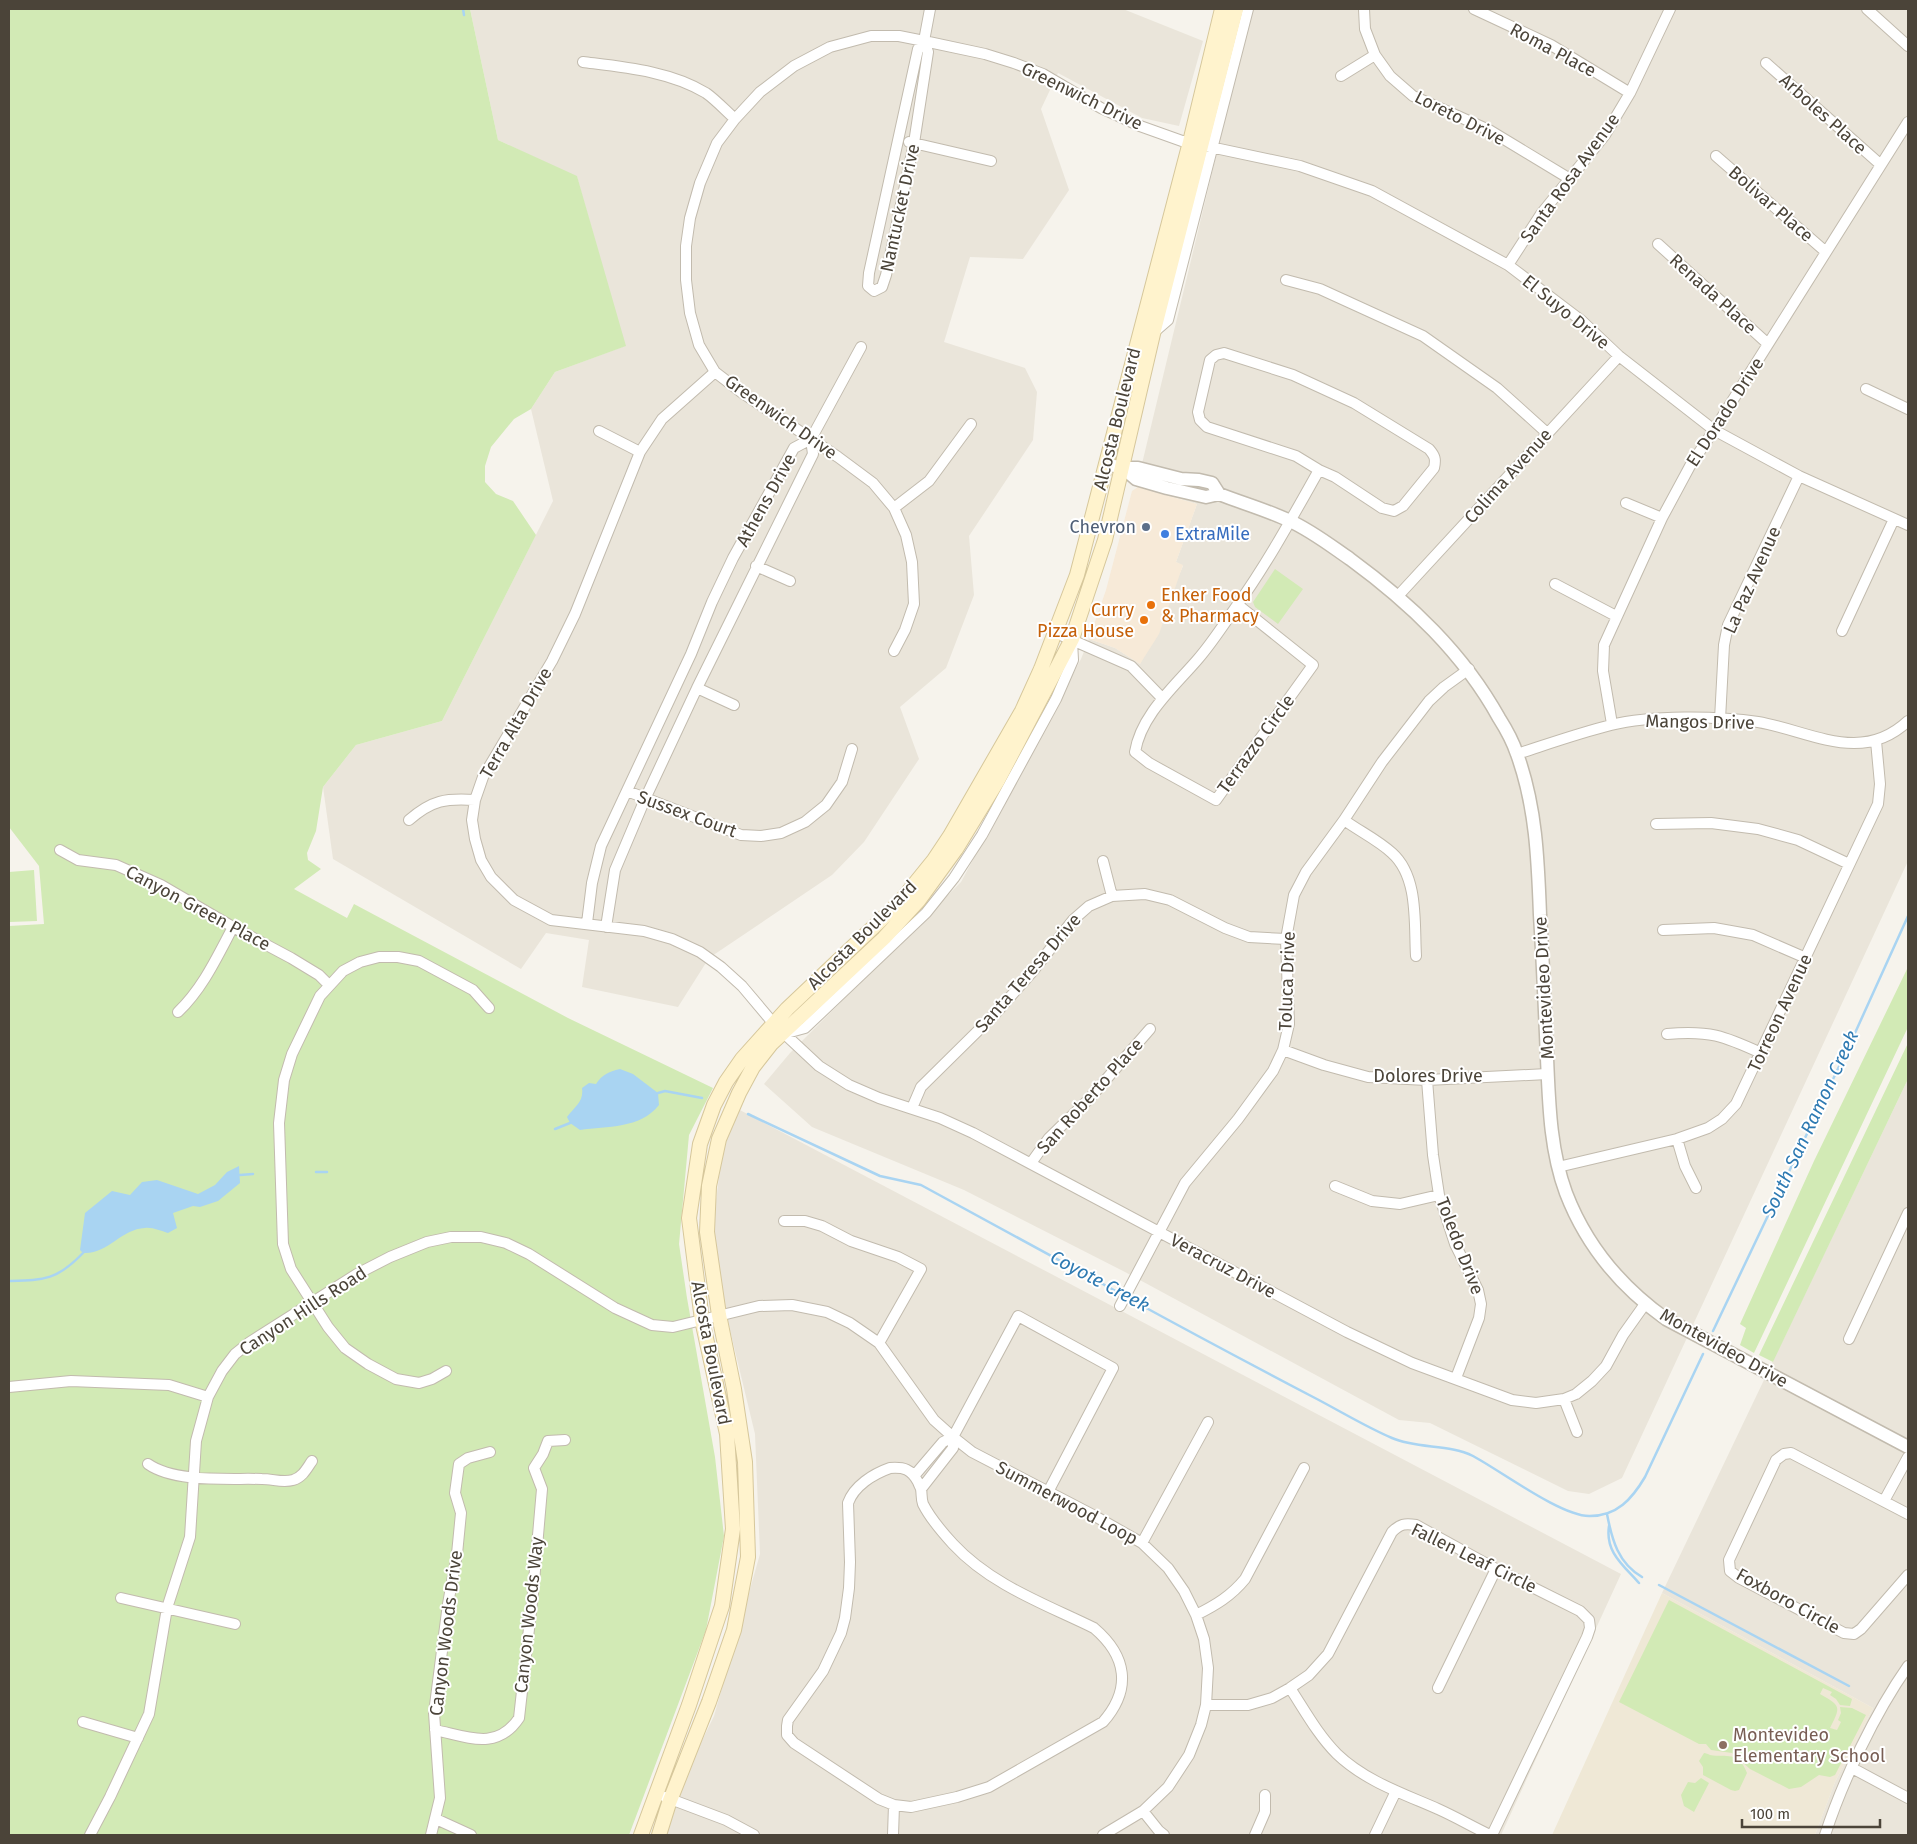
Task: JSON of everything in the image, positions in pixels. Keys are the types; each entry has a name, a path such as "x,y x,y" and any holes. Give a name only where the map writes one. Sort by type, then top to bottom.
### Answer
{"main road":[{"name":"Alcosta Boulevard","path":"659,1835 734,1630 748,1557 745,1462 734,1390 719,1315 707,1232 708,1186 719,1139 738,1093 753,1067 771,1044 778,1029 900,902 934,860 950,836 1022,711 1056,633 1077,575 1106,464 1202,145 1222,9"},
{"name":"Alcosta Boulevard","path":"641,1835 689,1705 722,1606 733,1529 727,1434 702,1320 689,1218 700,1144 714,1105 726,1082 742,1059 884,938 919,900 956,849 998,780 1072,639 1106,540 1153,334 1236,9"}],"street":[{"name":"Nantucket Drive","path":"924,41 928,52 914,143 901,210 883,284 879,290 874,291 868,286 868,280 918,49 924,41 930,9"},
{"name":"Alcosta Boulevard","path":"1202,145 1248,9"},
{"name":"Loreto Drive","path":"1364,9 1365,29 1376,55 1390,76 1413,96 1489,130 1570,179"},
{"name":"Roma Place","path":"1474,9 1551,45 1630,93"},
{"name":"Santa Rosa Avenue","path":"1508,265 1540,214 1605,135 1630,93 1670,9"},
{"path":"1867,9 1908,46"},
{"name":"Greenwich Drive","path":"894,651 905,630 914,604 912,562 906,536 894,508 873,483 715,372 699,345 690,313 686,280 686,246 690,218 700,184 717,142 760,92 794,66 830,47 871,36 899,36 985,54 1014,63 1043,74 1102,108 1140,126 1202,145"},
{"path":"1341,76 1376,55"},
{"path":"583,62 630,68 673,79 706,94 735,119"},
{"name":"Arboles Place","path":"1766,63 1881,165"},
{"name":"El Dorado Drive","path":"1612,724 1603,671 1604,645 1662,518 1690,466 1908,122"},
{"path":"899,140 991,161"},
{"name":"El Suyo Drive","path":"1202,145 1300,166 1372,191 1508,265 1582,321 1619,356 1714,430 1800,476 1908,526"},
{"name":"Bolivar Place","path":"1716,156 1826,252"},
{"path":"884,206 901,210"},
{"name":"Renada Place","path":"1658,244 1768,344"},
{"path":"1286,280 1320,289 1423,336 1497,388 1548,433"},
{"path":"811,439 861,347"},
{"path":"1224,353 1311,383 1354,403 1429,449 1436,461 1434,468 1403,506 1394,510 1382,508 1335,477 1320,470 1296,456 1207,427 1200,420 1198,412 1210,360 1216,355 1224,353"},
{"name":"Colima Avenue","path":"1397,597 1619,356"},
{"name":"Terra Alta Drive","path":"715,372 662,420 640,452 575,614 552,661 483,777 475,800 472,820 481,860 491,877 514,900 551,920 644,931 672,939 700,952 721,967 742,986 778,1029"},
{"path":"1866,389 1908,409"},
{"path":"894,508 929,481 971,424"},
{"path":"599,431 640,452"},
{"name":"Athens Drive","path":"586,923 592,883 601,846 691,654 712,602 733,558 794,448 811,439 813,454 756,566 644,799 615,870 606,927"},
{"name":"Montevideo Drive","path":"1106,464 1122,468 1136,478 1167,488 1206,498 1219,494 1291,521 1326,542 1370,574 1446,642 1469,670 1486,694 1517,754 1534,816 1538,856 1552,1137 1566,1194 1580,1223 1597,1253 1623,1283 1645,1304 1666,1319 1908,1447"},
{"name":"Terrazzo Circle","path":"1238,605 1313,664 1216,800 1149,763 1135,752 1137,738 1162,698 1199,658 1238,605 1291,521 1320,470"},
{"name":"La Paz Avenue","path":"1720,719 1724,645 1728,625 1800,476"},
{"path":"1626,503 1662,518"},
{"path":"1842,631 1894,519"},
{"path":"756,566 790,581"},
{"path":"1555,584 1616,616"},
{"path":"1056,633 1130,666 1162,698"},
{"name":"Toluca Drive","path":"1120,1306 1185,1183 1238,1120 1273,1071 1283,1050 1288,1024 1286,939 1294,895 1306,872 1344,820 1382,762 1429,701 1469,670"},
{"path":"697,688 734,705"},
{"name":"Mangos Drive","path":"1517,754 1612,724 1653,719 1720,719 1759,722 1846,744 1876,741 1897,732 1908,721"},
{"name":"Torreon Avenue","path":"1558,1167 1677,1139 1708,1128 1722,1119 1736,1104 1762,1053 1878,804 1880,784 1876,741"},
{"name":"Sussex Court","path":"626,792 740,835 762,836 781,833 805,822 826,805 842,782 852,749"},
{"path":"409,820 419,811 437,802 451,798 475,800"},
{"path":"1344,820 1393,854 1406,870 1412,891 1416,956"},
{"path":"1656,824 1711,823 1758,829 1798,840 1849,864"},
{"name":"Canyon Green Place","path":"60,850 78,860 116,865 161,885 291,958 319,975 329,984"},
{"path":"1103,861 1112,896"},
{"name":"Santa Teresa Drive","path":"912,1108 922,1087 996,1013 1033,971 1073,920 1090,906 1112,896 1145,894 1170,900 1225,928 1250,937 1286,939"},
{"path":"178,1012 190,1001 205,978 233,927"},
{"path":"1663,930 1714,928 1753,935 1806,958"},
{"path":"446,1371 432,1379 418,1383 396,1378 368,1364 345,1348 328,1327 292,1269 283,1244 279,1123 284,1080 292,1054 320,996 342,971 360,962 379,957 398,957 418,961 473,990 489,1008"},
{"name":"Veracruz Drive","path":"778,1029 819,1066 848,1085 973,1133 1347,1332 1412,1363 1512,1400 1536,1403 1564,1399 1576,1394 1606,1366 1623,1335 1645,1304"},
{"name":"San Roberto Place","path":"1031,1163 1049,1138 1089,1099 1150,1029"},
{"path":"1667,1034 1685,1032 1711,1033 1731,1039 1762,1053"},
{"name":"Dolores Drive","path":"1283,1050 1324,1065 1368,1077 1427,1080 1548,1074"},
{"name":"Toledo Drive","path":"1427,1080 1433,1155 1439,1195 1455,1244 1478,1290 1481,1304 1479,1318 1456,1378"},
{"path":"1677,1139 1685,1166 1696,1188"},
{"path":"1335,1186 1372,1200 1400,1204 1439,1195"},
{"path":"1849,1339 1908,1216"},
{"path":"784,1221 805,1222 822,1226 851,1241 898,1257 921,1269 878,1343"},
{"name":"Canyon Hills Road","path":"90,1835 110,1798 149,1714 167,1608 190,1537 196,1441 208,1396 222,1370 235,1354 357,1274 390,1256 427,1242 451,1237 481,1237 506,1243 528,1254 615,1308 652,1325 673,1327 702,1320"},
{"name":"Summerwood Loop","path":"702,1320 759,1306 792,1305 827,1312 850,1323 878,1343 934,1420 972,1452 1142,1544 1168,1568 1184,1591 1196,1615 1204,1639 1208,1668 1206,1705 1201,1726 1189,1755 1168,1787 1143,1811 1103,1835"},
{"path":"921,1489 914,1476 907,1469 890,1468 879,1473 855,1490 850,1496 848,1503 849,1588 841,1633 823,1671 791,1714 786,1726 790,1740 802,1750 880,1799 894,1805 911,1807 957,1797 989,1787 1103,1722 1114,1709 1120,1697 1122,1668 1105,1638 1094,1628 1022,1594 990,1576 954,1545 936,1524 920,1495 921,1489 953,1448 953,1437 1018,1316 1113,1368 1048,1492"},
{"path":"9,1387 71,1382 169,1385 208,1396"},
{"path":"1564,1399 1578,1432"},
{"path":"1142,1544 1208,1422"},
{"path":"914,1476 943,1442 953,1437"},
{"name":"Canyon Woods Way","path":"435,1730 484,1740 500,1737 511,1730 519,1718 542,1489 534,1468 543,1454 548,1441 565,1440"},
{"name":"Canyon Woods Drive","path":"431,1835 440,1798 434,1713 461,1513 455,1493 459,1464 468,1458 490,1452"},
{"name":"Foxboro Circle","path":"1908,1514 1791,1453 1784,1454 1776,1460 1729,1560 1730,1571 1739,1578 1844,1633 1854,1634 1861,1629 1908,1575"},
{"path":"1884,1501 1908,1458"},
{"path":"148,1464 157,1470 193,1477 266,1479 283,1482 302,1475 312,1461"},
{"path":"1196,1615 1220,1603 1235,1592 1245,1579 1304,1468"},
{"name":"Fallen Leaf Circle","path":"1206,1705 1248,1705 1272,1698 1309,1675 1328,1654 1392,1532 1398,1526 1406,1523 1416,1525 1496,1569 1580,1611 1589,1620 1590,1628 1491,1835"},
{"path":"1438,1688 1496,1569"},
{"path":"121,1598 235,1624"},
{"path":"1825,1835 1852,1768 1887,1699 1908,1666"},
{"path":"1290,1688 1318,1731 1338,1754 1361,1772 1396,1791 1491,1835"},
{"path":"83,1722 138,1738"},
{"path":"1852,1768 1908,1798"},
{"path":"1375,1835 1396,1791"},
{"path":"656,1794 726,1820 754,1835"},
{"path":"1255,1835 1265,1812 1265,1795"},
{"path":"893,1835 894,1805"},
{"path":"1143,1811 1164,1835"},
{"path":"436,1819 471,1835"}],"shaded area":[{"path":"470,9 1123,9 1203,41 1179,126 1142,118 1058,73 1041,109 1069,190 1023,259 970,257 944,342 1025,368 1037,392 1033,440 969,536 974,595 946,668 900,707 919,759 864,842 832,875 709,958 678,1007 582,987 589,940 546,933 521,969 333,859 323,787 356,745 442,721 553,501 531,409 555,372 625,346 577,177 498,140"},
{"path":"1253,9 1908,9 1908,861 1622,1478 1589,1494 1568,1491 1430,1423 1399,1420 1125,1272 964,1190 812,1127 764,1084 790,1053 961,882 1081,659 1089,639 1115,648 1140,664 1183,566 1176,562 1197,504 1138,487 1140,472"},
{"path":"1138,487 1197,504 1176,562 1183,565 1159,634 1140,664 1115,648 1089,639 1106,590 1132,491"},
{"path":"1908,1079 1908,1835 1815,1835 1835,1782 1873,1708 1662,1593"},
{"path":"738,1109 1621,1574 1501,1835 659,1835 669,1809 714,1716 760,1554 755,1434 723,1301 713,1225 723,1145"},
{"name":"Montevideo Elementary School","path":"1662,1593 1873,1708 1835,1782 1815,1835 1552,1835"}],"green space":[{"path":"9,9 470,9 498,140 577,176 626,346 555,372 531,409 514,419 491,447 485,466 485,482 496,494 513,501 536,535 442,721 356,745 323,787 316,831 307,853 308,860 321,869 294,889 347,918 354,904 568,1018 713,1088 689,1135 679,1244 715,1457 724,1536 706,1630 629,1835 9,1835 9,926 44,924 39,866 9,827"},
{"path":"1275,569 1303,589 1278,624 1255,607 1253,602"},
{"path":"34,870 37,921 10,922 9,872"},
{"path":"1908,967 1908,1027 1754,1353 1740,1345 1746,1328 1740,1324 1814,1161"},
{"path":"1908,1043 1908,1079 1773,1362 1759,1355"},
{"path":"1669,1600 1852,1699 1850,1706 1840,1705 1830,1695 1832,1692 1823,1688 1820,1694 1832,1701 1837,1707 1836,1715 1830,1728 1837,1730 1841,1722 1838,1720 1841,1713 1840,1707 1852,1708 1866,1715 1835,1775 1830,1777 1819,1775 1801,1787 1789,1789 1750,1769 1732,1753 1711,1750 1706,1744 1699,1744 1619,1702"},
{"path":"1704,1753 1732,1756 1740,1761 1747,1773 1739,1790 1731,1790 1703,1775 1703,1767 1699,1761"},
{"path":"1701,1778 1709,1783 1694,1812 1684,1806 1681,1795 1688,1782 1695,1783"}],"water":[{"path":"620,1069 633,1074 658,1093 659,1105 642,1118 622,1125 580,1130 570,1123 567,1117 582,1097 582,1088 589,1083 596,1084 606,1074"},
{"path":"239,1166 240,1183 218,1201 200,1207 193,1206 173,1213 177,1228 168,1233 151,1228 136,1229 92,1253 83,1253 80,1250 85,1213 112,1191 130,1195 142,1182 157,1180 198,1194 215,1185 227,1172"}],"waterway":[{"path":"463,9 464,15"},
{"name":"South San Ramon Creek","path":"1713,1331 1855,1033 1908,916"},
{"name":"Coyote Creek","path":"658,1093 665,1091 702,1098"},
{"name":"Coyote Creek","path":"748,1114 880,1176 921,1185 1123,1295"},
{"name":"Coyote Creek","path":"555,1129 570,1123"},
{"name":"Coyote Creek","path":"316,1172 327,1172"},
{"name":"Coyote Creek","path":"240,1175 253,1174"},
{"name":"Coyote Creek","path":"9,1281 50,1277 66,1269 83,1253"},
{"name":"Coyote Creek","path":"1128,1298 1382,1434 1412,1444 1464,1452 1548,1501 1564,1509 1590,1516 1608,1513 1623,1505 1640,1485 1703,1354"},
{"path":"1607,1514 1617,1550 1627,1565 1642,1577"},
{"path":"1609,1526 1608,1535 1616,1557 1639,1583"},
{"path":"1659,1585 1849,1686"}],"place":[{"name":"Chevron","path":"1146,527"},
{"name":"ExtraMile","path":"1165,534"},
{"name":"Enker Food & Pharmacy","path":"1151,605"},
{"name":"Curry Pizza House","path":"1144,620"},
{"name":"Montevideo Elementary School","path":"1723,1745"}]}
